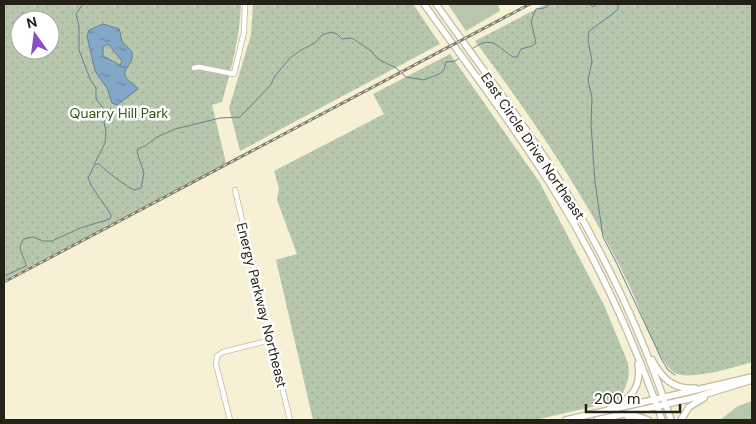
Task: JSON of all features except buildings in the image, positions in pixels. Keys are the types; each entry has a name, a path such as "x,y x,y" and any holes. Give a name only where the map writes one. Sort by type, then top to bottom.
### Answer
{"main road":[{"name":"East Circle Drive Northeast","path":"424,4 528,150 560,199 593,258 630,338 662,420"},
{"name":"East Circle Drive Northeast","path":"436,4 533,141 576,208 616,283 643,344 671,420"},
{"path":"597,418 624,402 632,395 636,387 639,370 630,338"},
{"path":"643,344 660,375 670,384 686,388 717,386"},
{"path":"597,418 656,404 717,386 752,379"},
{"path":"681,420 685,412 695,402 752,379"},
{"path":"664,401 726,389"},
{"path":"566,420 629,416 648,420"}],"street":[{"path":"194,68 199,67 234,74 244,32 245,4"},
{"name":"Energy Parkway Northeast","path":"235,190 290,420"},
{"path":"230,420 216,364 217,356 223,352 271,340"}],"green space":[{"name":"Quarry Hill Park","path":"4,4 241,4 237,41 222,102 212,105 226,163 4,280"},
{"path":"253,4 413,4 440,44 240,151 229,108 251,35"},
{"path":"448,4 498,4 500,11 466,31"},
{"path":"546,4 752,4 752,362 713,372 691,375 675,373 669,368 649,334 614,254 578,191 518,100 475,41"},
{"path":"450,54 540,183 604,305 628,363 627,383 617,401 535,420 313,420 276,260 297,254 277,200 279,189 274,171 384,114 373,94"},
{"path":"752,401 752,420 720,420 738,406"}],"water":[{"path":"103,24 119,29 122,41 132,54 125,75 138,89 117,105 112,103 107,88 95,71 87,36 89,30","holes":["108,44 122,61 120,65 103,56 103,47"]}],"waterway":[{"path":"83,4 76,14 79,26 79,50 90,79 96,88 96,99 107,113 106,117"},
{"path":"472,49 490,42 499,46 513,57 517,57 521,49 536,43 531,21 536,9 544,8 550,4"},
{"path":"553,4 561,4"},
{"path":"589,4 593,7 597,4"},
{"path":"618,4 618,9 614,13 589,31 588,40 592,61 588,80 592,98 591,124 595,182 603,237 662,360 668,370 675,375"},
{"path":"4,276 26,266 20,249 24,239 33,237 43,241 52,241 80,228 110,219 110,213 88,178 95,164 99,164 115,178 134,190 141,188 144,173 137,152 138,149 157,137 175,129 220,118 240,117 270,86 275,76 290,58 315,43 322,35 331,32 337,34 342,39 352,38 371,51 378,59 396,68 406,77 424,80 444,70 446,62 455,61 461,57"},
{"path":"95,163 105,143 106,131 104,122 111,108"}],"railway":[{"path":"4,282 530,4"}]}
